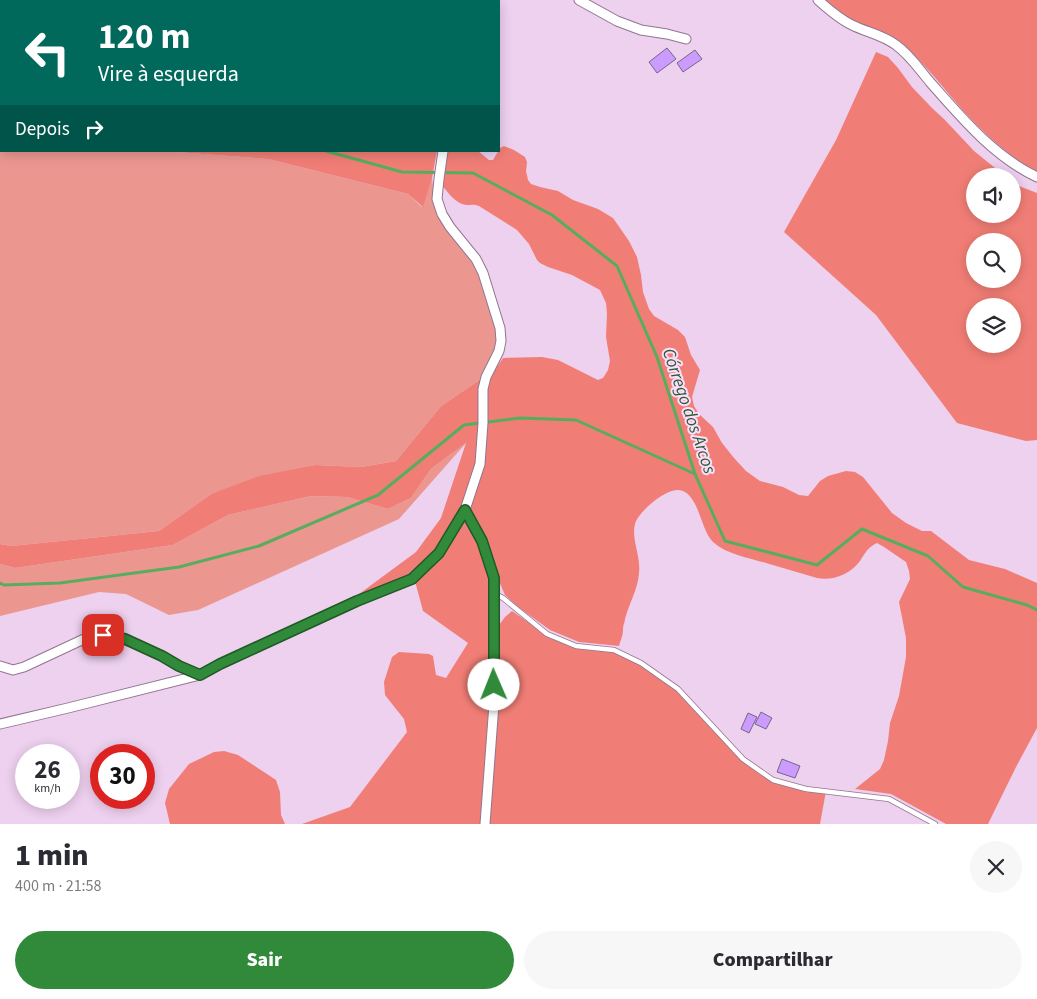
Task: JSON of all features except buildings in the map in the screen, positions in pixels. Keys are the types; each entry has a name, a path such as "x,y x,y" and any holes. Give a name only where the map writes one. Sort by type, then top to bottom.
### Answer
{"street":[{"path":"579,0 618,21 641,30 686,39"},
{"path":"818,0 837,16 852,25 875,33 896,45 912,60 961,118 1008,161 1037,177"},
{"path":"0,724 200,675 357,601 412,579 439,553 465,510 480,464 486,377 499,351 501,341 500,328 483,273 476,259 450,227 442,214 437,199 443,152"},
{"path":"465,510 482,541 494,578 494,704 485,824"},
{"path":"0,666 13,670 24,667 84,639 103,635 125,639 200,675"}],"lane":[{"path":"494,594 503,598 547,634 576,646 614,650 641,663 678,689 743,760 773,780 806,789 889,799 935,824"}],"shaded area":[{"path":"823,0 1037,0 1037,172 1016,159 985,133 922,63 905,47 874,28 849,19"},
{"path":"876,52 888,57 932,108 974,151 995,168 966,168 966,223 1021,223 1021,187 1037,193 1037,440 1026,441 957,423 876,315 784,232 836,140"},
{"path":"504,146 525,157 528,180 531,184 558,191 613,218 629,241 637,257 643,292 649,309 654,316 678,330 685,337 691,355 700,370 692,397 694,406 699,414 713,427 722,443 746,471 760,481 783,487 799,495 808,496 820,481 828,476 846,471 855,472 863,477 892,513 906,523 922,531 931,531 969,560 1005,569 1037,583 1037,728 988,824 946,824 891,794 855,789 880,769 884,760 890,723 899,696 906,657 906,638 899,602 910,579 909,571 906,562 877,543 865,553 856,566 841,576 817,578 724,550 713,542 709,536 691,497 685,492 678,490 659,497 641,513 635,524 634,536 639,560 638,580 625,617 623,635 619,646 579,642 550,630 505,595 468,510 483,464 488,380 503,358 542,357 558,360 598,380 603,378 608,370 610,361 606,337 606,303 600,290 572,275 540,263 529,244 517,230 479,206 459,202 441,184 446,152 479,152 489,160 493,160 498,152 500,152 500,148"},
{"path":"0,152 177,152 268,159 408,194 422,207 432,178 435,205 448,229 473,264 485,289 499,339 481,379 441,406 396,461 361,467 316,465 211,494 159,531 11,546 0,544"},
{"path":"177,152 437,152 432,178 423,207 408,194 268,159"},
{"path":"481,379 476,462 463,506 437,552 410,578 355,597 416,552 441,518 466,443 431,469 411,498 388,509 347,497 311,496 228,515 173,545 15,568 0,564 0,544 11,546 159,531 211,494 259,476 316,465 361,467 396,461 441,406"},
{"path":"466,443 399,519 198,610 169,615 126,594 99,592 0,616 0,564 15,568 173,545 228,515 311,496 347,497 388,509 411,498 431,469"},
{"path":"465,516 475,529 490,581 489,704 480,824 302,824 350,807 407,732 404,719 385,695 384,682 392,657 399,652 429,654 433,656 436,675 446,678 468,643 423,611 415,581"},
{"path":"512,611 547,635 576,646 614,650 641,663 678,689 743,759 773,780 826,791 820,824 489,824 499,703 496,629"},
{"path":"224,751 238,755 276,780 280,792 281,815 285,824 170,824 165,803 169,789 189,764 214,752"}],"waterway":[{"name":"Córrego dos Arcos","path":"330,152 402,172 473,173 552,215 617,266 657,357 695,474 725,541 817,565 862,529 928,556 963,587 1027,605 1037,610"},
{"path":"0,583 4,585 60,583 179,567 259,546 378,495 464,425 520,418 576,420 695,474"}],"route":[{"path":"103,635 125,639 200,675 357,601 412,579 439,553 465,510 482,541 494,578 494,685"}]}
